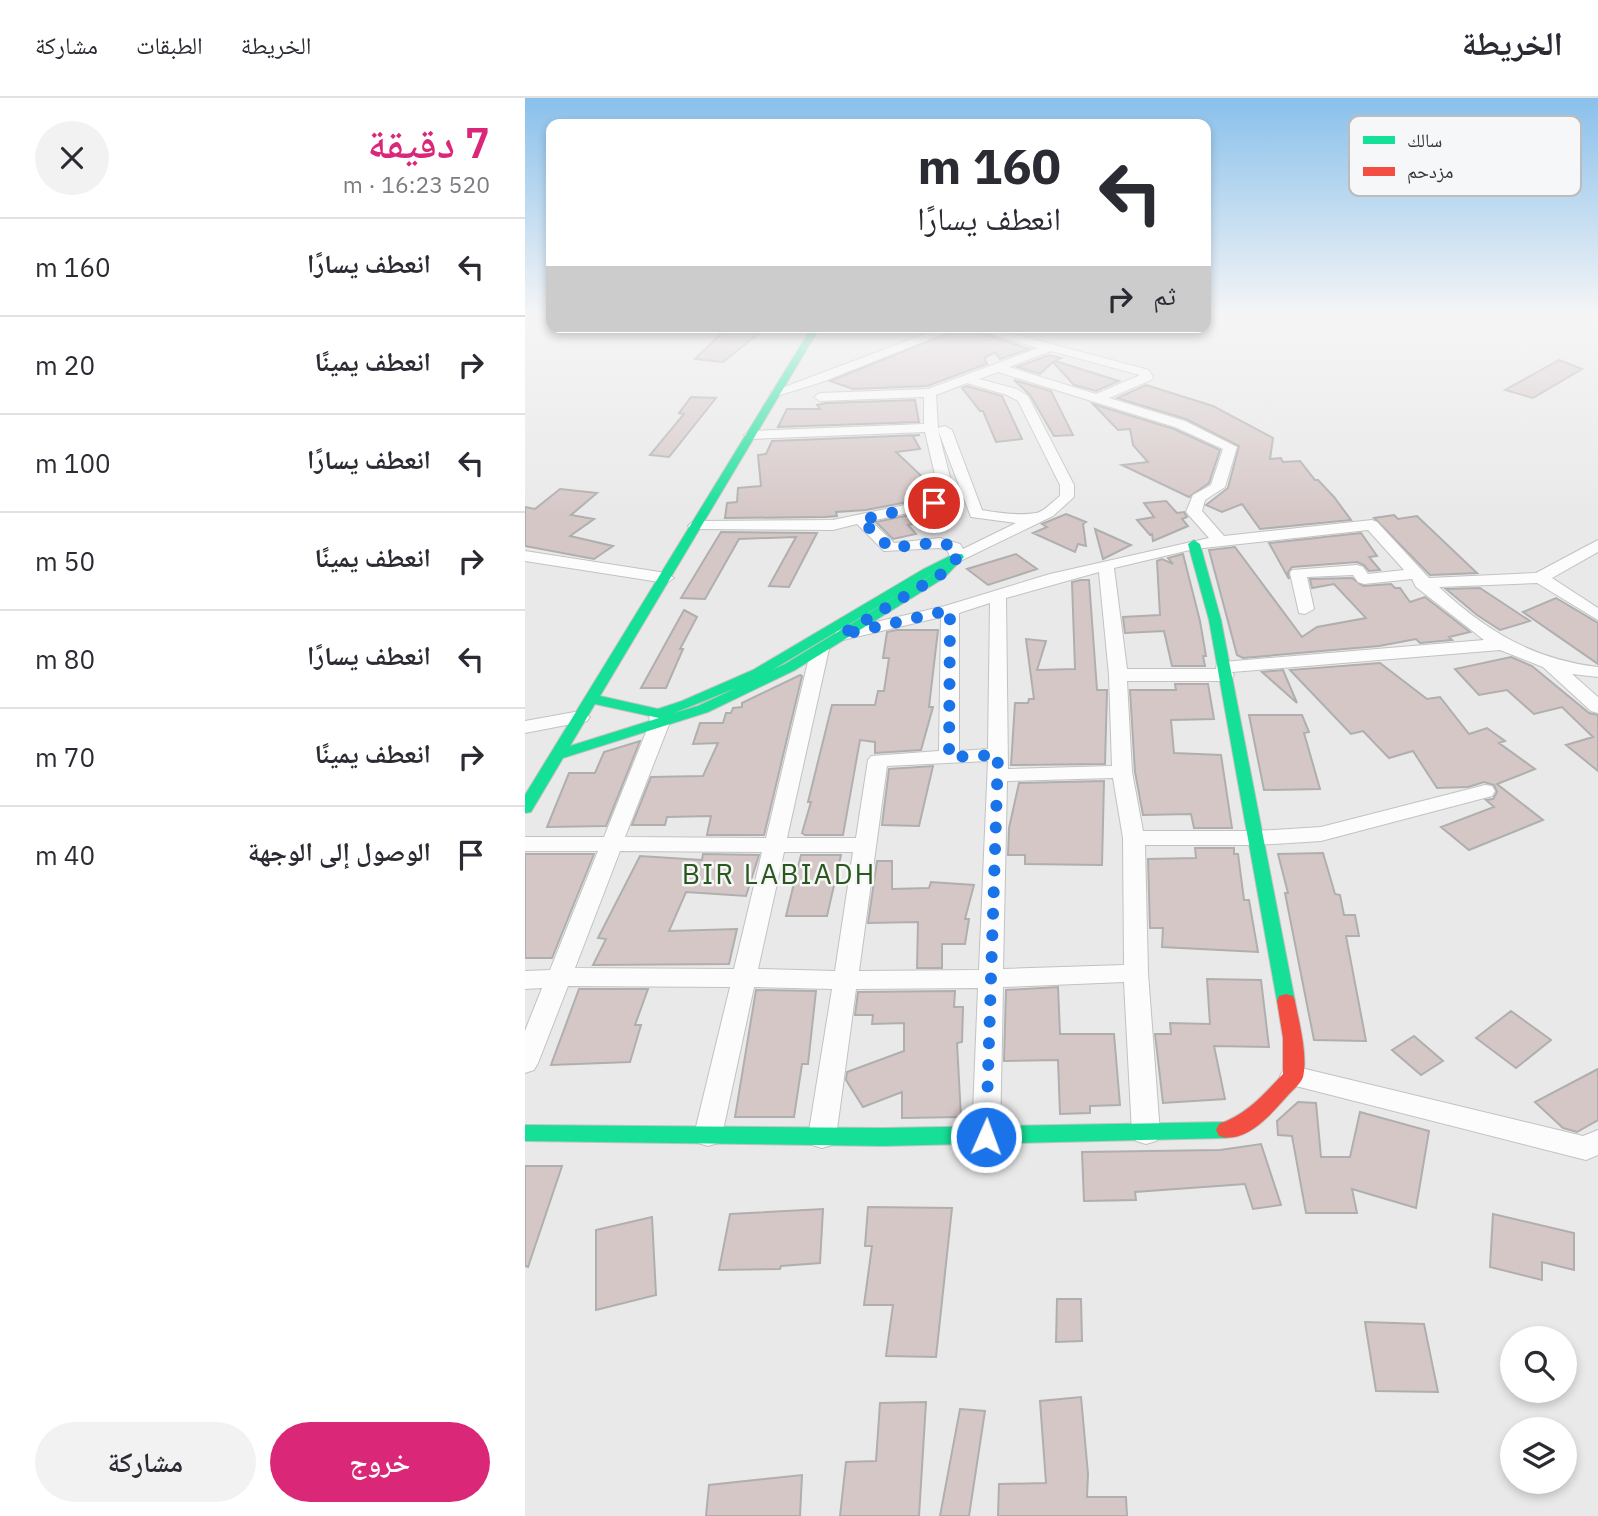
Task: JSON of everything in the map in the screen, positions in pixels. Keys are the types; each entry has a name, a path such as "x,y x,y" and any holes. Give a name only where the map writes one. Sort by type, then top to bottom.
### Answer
{"street":[{"path":"525,808 783,382"},
{"path":"777,392 808,382"},
{"path":"811,423 820,397 818,382"},
{"path":"826,382 859,396"},
{"path":"820,397 930,393 963,382"},
{"path":"557,755 659,718 758,673 926,573 1043,516 1067,497 1067,485 1023,399 976,382"},
{"path":"1043,382 1180,424 1230,447 1218,487 1198,498 1194,512 1219,540"},
{"path":"1098,398 1135,382"},
{"path":"1019,397 1074,392"},
{"path":"696,526 833,525 934,503 947,493 930,393"},
{"path":"751,435 811,423 938,429"},
{"path":"938,429 976,514 1006,519 1043,516"},
{"path":"861,520 890,548 940,542 954,547 958,557"},
{"path":"841,635 950,610 1056,577 1194,544 1372,525 1419,578 1464,620 1504,644 1549,664 1598,672"},
{"path":"525,1133 986,1137 1146,1133 1234,1130 1263,1109 1293,1076 1293,1038 1215,620 1194,544"},
{"path":"1305,609 1297,573 1357,570 1364,579 1540,578 1598,545"},
{"path":"525,556 666,578"},
{"path":"593,699 659,718 703,709 790,667 940,575 958,557"},
{"path":"1106,565 1118,675 1122,772 1134,838 1136,973 1146,1133"},
{"path":"1540,578 1598,615"},
{"path":"986,1137 997,765 998,595"},
{"path":"949,757 950,610"},
{"path":"1118,675 1224,671 1504,644"},
{"path":"708,1135 820,649"},
{"path":"1549,664 1598,707"},
{"path":"525,727 580,717"},
{"path":"525,1063 659,718"},
{"path":"822,1137 878,760 949,757 997,765 1122,772"},
{"path":"1134,838 1256,838 1321,834 1485,791"},
{"path":"525,844 866,845"},
{"path":"525,980 558,977 845,981 1136,973"},
{"path":"1293,1076 1594,1147"}],"building":[{"path":"833,382 937,382 927,386 853,389"},
{"path":"1016,382 1051,391 1073,435 1054,436 1030,395"},
{"path":"1071,382 1116,382 1096,391"},
{"path":"1519,382 1560,382 1533,398 1505,390"},
{"path":"1146,385 1213,406 1273,438 1270,459 1281,458 1283,462 1300,461 1315,480 1334,497 1351,520 1260,529 1242,504 1222,512 1206,505 1228,488 1239,446 1186,419 1117,398"},
{"path":"967,386 1002,396 1022,439 996,442 983,411 980,411 962,388"},
{"path":"691,397 716,398 669,457 650,455 684,414 679,413"},
{"path":"915,400 919,422 778,427 787,409 820,409 817,405 826,403"},
{"path":"1093,404 1174,429 1220,450 1209,483 1189,497 1122,465 1148,462 1133,445 1130,429 1118,430"},
{"path":"920,435 913,436 920,449 896,452 932,486 933,493 928,498 866,510 836,512 837,516 725,518 727,503 737,502 738,488 761,486 758,455 766,454 772,441"},
{"path":"560,489 597,493 571,515 594,519 570,536 613,546 594,559 525,546 525,507 535,509"},
{"path":"1166,501 1177,513 1184,512 1187,517 1182,519 1188,526 1153,541 1152,534 1137,520 1154,517 1144,503"},
{"path":"938,509 945,517 908,525 916,534 893,539 876,522"},
{"path":"1066,514 1086,522 1083,524 1086,546 1078,544 1075,552 1033,533 1047,527 1042,524"},
{"path":"1394,515 1398,519 1417,516 1477,573 1430,575 1374,518"},
{"path":"1095,529 1131,545 1103,559"},
{"path":"721,532 817,533 789,587 769,586 796,537 739,539 705,599 681,598"},
{"path":"1361,533 1377,556 1369,557 1380,570 1369,571 1357,562 1292,567 1288,572 1289,579 1269,543"},
{"path":"1235,547 1302,637 1317,627 1366,618 1334,584 1312,588 1310,579 1352,578 1363,586 1391,584 1400,588 1410,602 1425,597 1470,632 1449,637 1452,640 1420,643 1416,639 1379,646 1243,658 1237,655 1209,550"},
{"path":"1016,554 1037,569 988,585 967,569"},
{"path":"1183,554 1200,621 1205,666 1172,666 1164,631 1125,633 1123,617 1160,615 1157,561 1162,559 1173,564 1168,558"},
{"path":"1089,580 1097,690 1107,690 1105,764 1011,765 1015,703 1028,703 1029,699 1034,699 1026,639 1046,641 1037,670 1075,669 1072,582"},
{"path":"1480,588 1530,621 1500,630 1446,589"},
{"path":"1556,598 1598,623 1598,664 1523,612"},
{"path":"684,610 697,617 680,649 683,649 666,688 641,688"},
{"path":"938,630 929,707 933,707 921,750 875,753 875,742 860,740 843,835 805,835 802,833 811,802 808,802 832,705 875,705 878,691 884,691 889,658 883,658 887,632"},
{"path":"1511,657 1532,666 1589,713 1598,715 1598,771 1566,745 1593,737 1562,707 1534,714 1507,690 1479,695 1455,669"},
{"path":"1380,663 1427,699 1440,697 1469,734 1487,728 1505,741 1499,743 1535,769 1497,784 1543,820 1469,850 1441,827 1494,807 1486,800 1493,799 1497,792 1494,785 1484,782 1468,787 1437,788 1413,751 1389,758 1363,731 1351,734 1290,670"},
{"path":"1283,670 1297,703 1262,672"},
{"path":"802,676 764,835 707,835 711,816 667,817 665,825 632,825 651,777 703,776 718,743 693,744 700,723 723,723 726,713 731,713 733,708 742,707 742,703"},
{"path":"1175,684 1208,684 1214,719 1171,720 1174,753 1221,755 1232,828 1194,828 1191,814 1143,815 1135,772 1130,690 1176,690"},
{"path":"1249,715 1302,715 1309,732 1304,733 1320,789 1264,790"},
{"path":"640,741 606,826 547,827 569,773 595,773 604,752"},
{"path":"933,766 919,826 882,825 889,769"},
{"path":"1104,781 1102,865 1025,864 1025,855 1008,855 1009,828 1019,783"},
{"path":"1195,848 1234,848 1234,854 1238,854 1244,900 1249,900 1258,952 1162,947 1163,928 1150,928 1148,859 1196,858"},
{"path":"1323,853 1335,894 1340,895 1344,915 1355,915 1359,936 1346,936 1366,1041 1314,1040 1285,893 1288,893 1278,854"},
{"path":"525,854 594,854 552,958 525,958"},
{"path":"703,854 759,855 746,896 686,892 669,931 737,929 729,964 593,965 606,939 598,938 640,856 702,860"},
{"path":"801,855 841,855 827,916 786,916"},
{"path":"877,861 892,861 892,889 929,888 931,882 974,885 965,919 969,919 965,944 942,944 942,968 917,968 918,922 868,923"},
{"path":"1207,979 1261,980 1269,1047 1214,1046 1225,1099 1163,1103 1155,1034 1171,1034 1170,1023 1210,1024"},
{"path":"1058,987 1060,1034 1114,1034 1120,1105 1090,1106 1090,1113 1060,1114 1058,1060 1004,1061 1006,990"},
{"path":"579,989 648,989 635,1025 641,1025 630,1062 551,1065"},
{"path":"756,990 816,991 808,1064 802,1064 794,1117 735,1117"},
{"path":"955,991 954,1007 963,1007 962,1042 957,1043 961,1117 902,1118 902,1092 863,1107 846,1080 847,1072 904,1051 904,1023 872,1024 873,1015 855,1015 858,992"},
{"path":"1511,1011 1551,1040 1516,1068 1476,1038"},
{"path":"1414,1036 1443,1061 1421,1075 1392,1050"},
{"path":"1598,1069 1598,1120 1577,1132 1563,1128 1535,1102"},
{"path":"1298,1102 1316,1103 1321,1157 1350,1157 1360,1112 1429,1131 1416,1208 1352,1189 1357,1213 1306,1213 1292,1136 1278,1135 1277,1121"},
{"path":"1261,1144 1281,1205 1253,1209 1245,1184 1135,1192 1136,1200 1084,1201 1082,1152 1220,1150"},
{"path":"525,1166 562,1166 528,1267 525,1266"},
{"path":"868,1207 952,1208 936,1357 886,1356 893,1305 864,1305 872,1246 865,1246"},
{"path":"823,1209 820,1263 781,1266 780,1269 719,1270 730,1214"},
{"path":"1493,1214 1574,1233 1574,1270 1542,1262 1542,1280 1490,1267"},
{"path":"652,1217 656,1295 596,1310 596,1230"},
{"path":"1057,1299 1081,1299 1082,1341 1056,1342"},
{"path":"1365,1322 1424,1324 1438,1392 1376,1391"},
{"path":"1081,1397 1088,1474 1087,1497 1126,1497 1127,1516 998,1516 999,1484 1046,1483 1040,1401"},
{"path":"926,1402 919,1516 840,1516 846,1462 876,1461 880,1403"},
{"path":"960,1409 985,1411 969,1516 940,1516"},
{"path":"802,1475 800,1516 706,1516 709,1485"}],"traffic: fast":[{"path":"525,808 783,382"},
{"path":"1194,544 1215,620 1286,1001"},
{"path":"557,755 703,709 790,667 940,575 958,557 926,573 758,673 687,704 659,714 593,699"},
{"path":"525,1133 883,1137 1226,1130"}],"traffic: jam":[{"path":"1226,1130 1244,1124 1253,1117 1293,1076 1293,1038 1286,1001"}],"district":[{"name":"BIR LABIADH","path":"779,873"}],"route":[{"path":"934,503 861,520 890,548 940,542 954,547 958,557 940,575 841,635 950,610 949,757 998,755 986,1137"}]}
